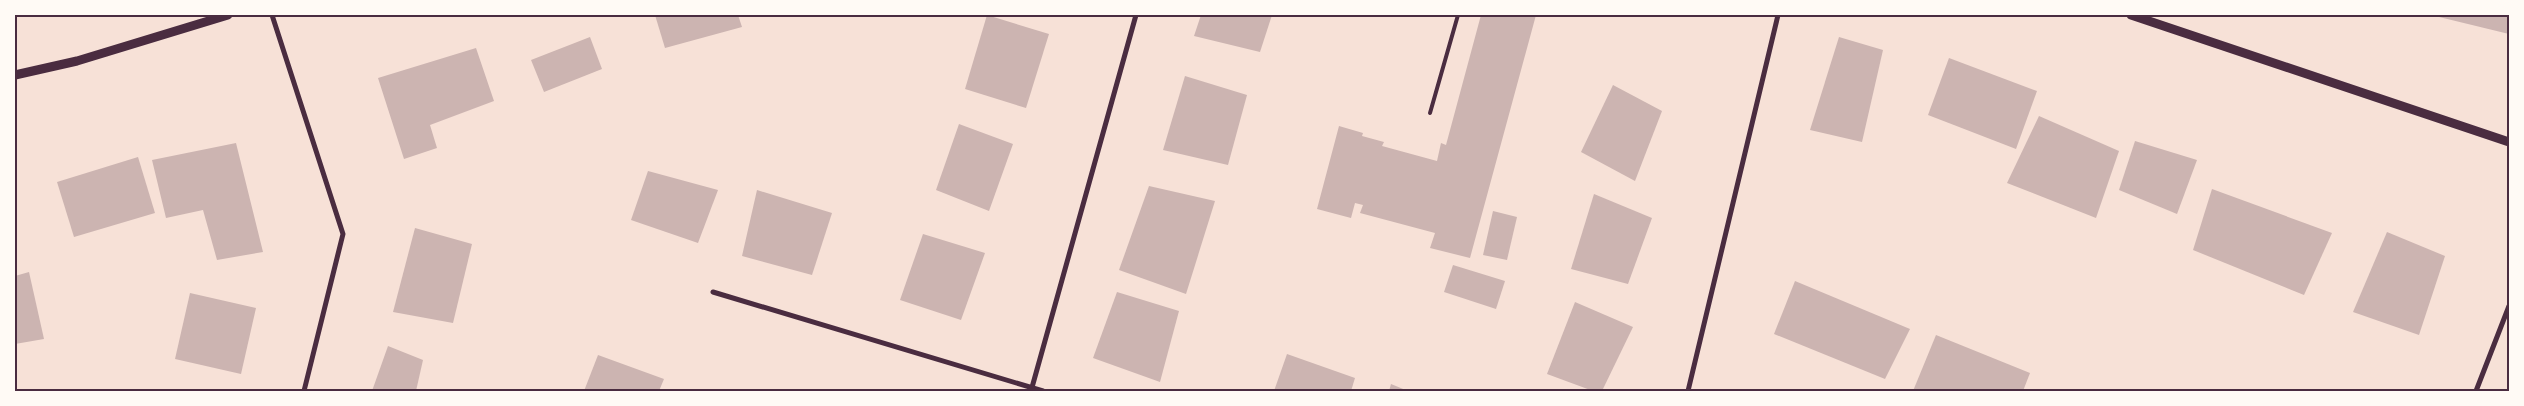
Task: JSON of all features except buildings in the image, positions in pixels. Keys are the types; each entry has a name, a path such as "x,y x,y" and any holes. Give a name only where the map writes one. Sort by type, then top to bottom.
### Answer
{"street":[{"path":"15,75 77,60 228,15"},
{"path":"272,15 343,234 304,391"},
{"path":"1031,389 1136,15"},
{"path":"1688,391 1778,15"},
{"path":"2131,15 2509,142"},
{"path":"713,292 1031,389 1043,391"},
{"path":"2476,391 2509,306"}],"lane":[{"path":"1430,113 1458,15"}]}
